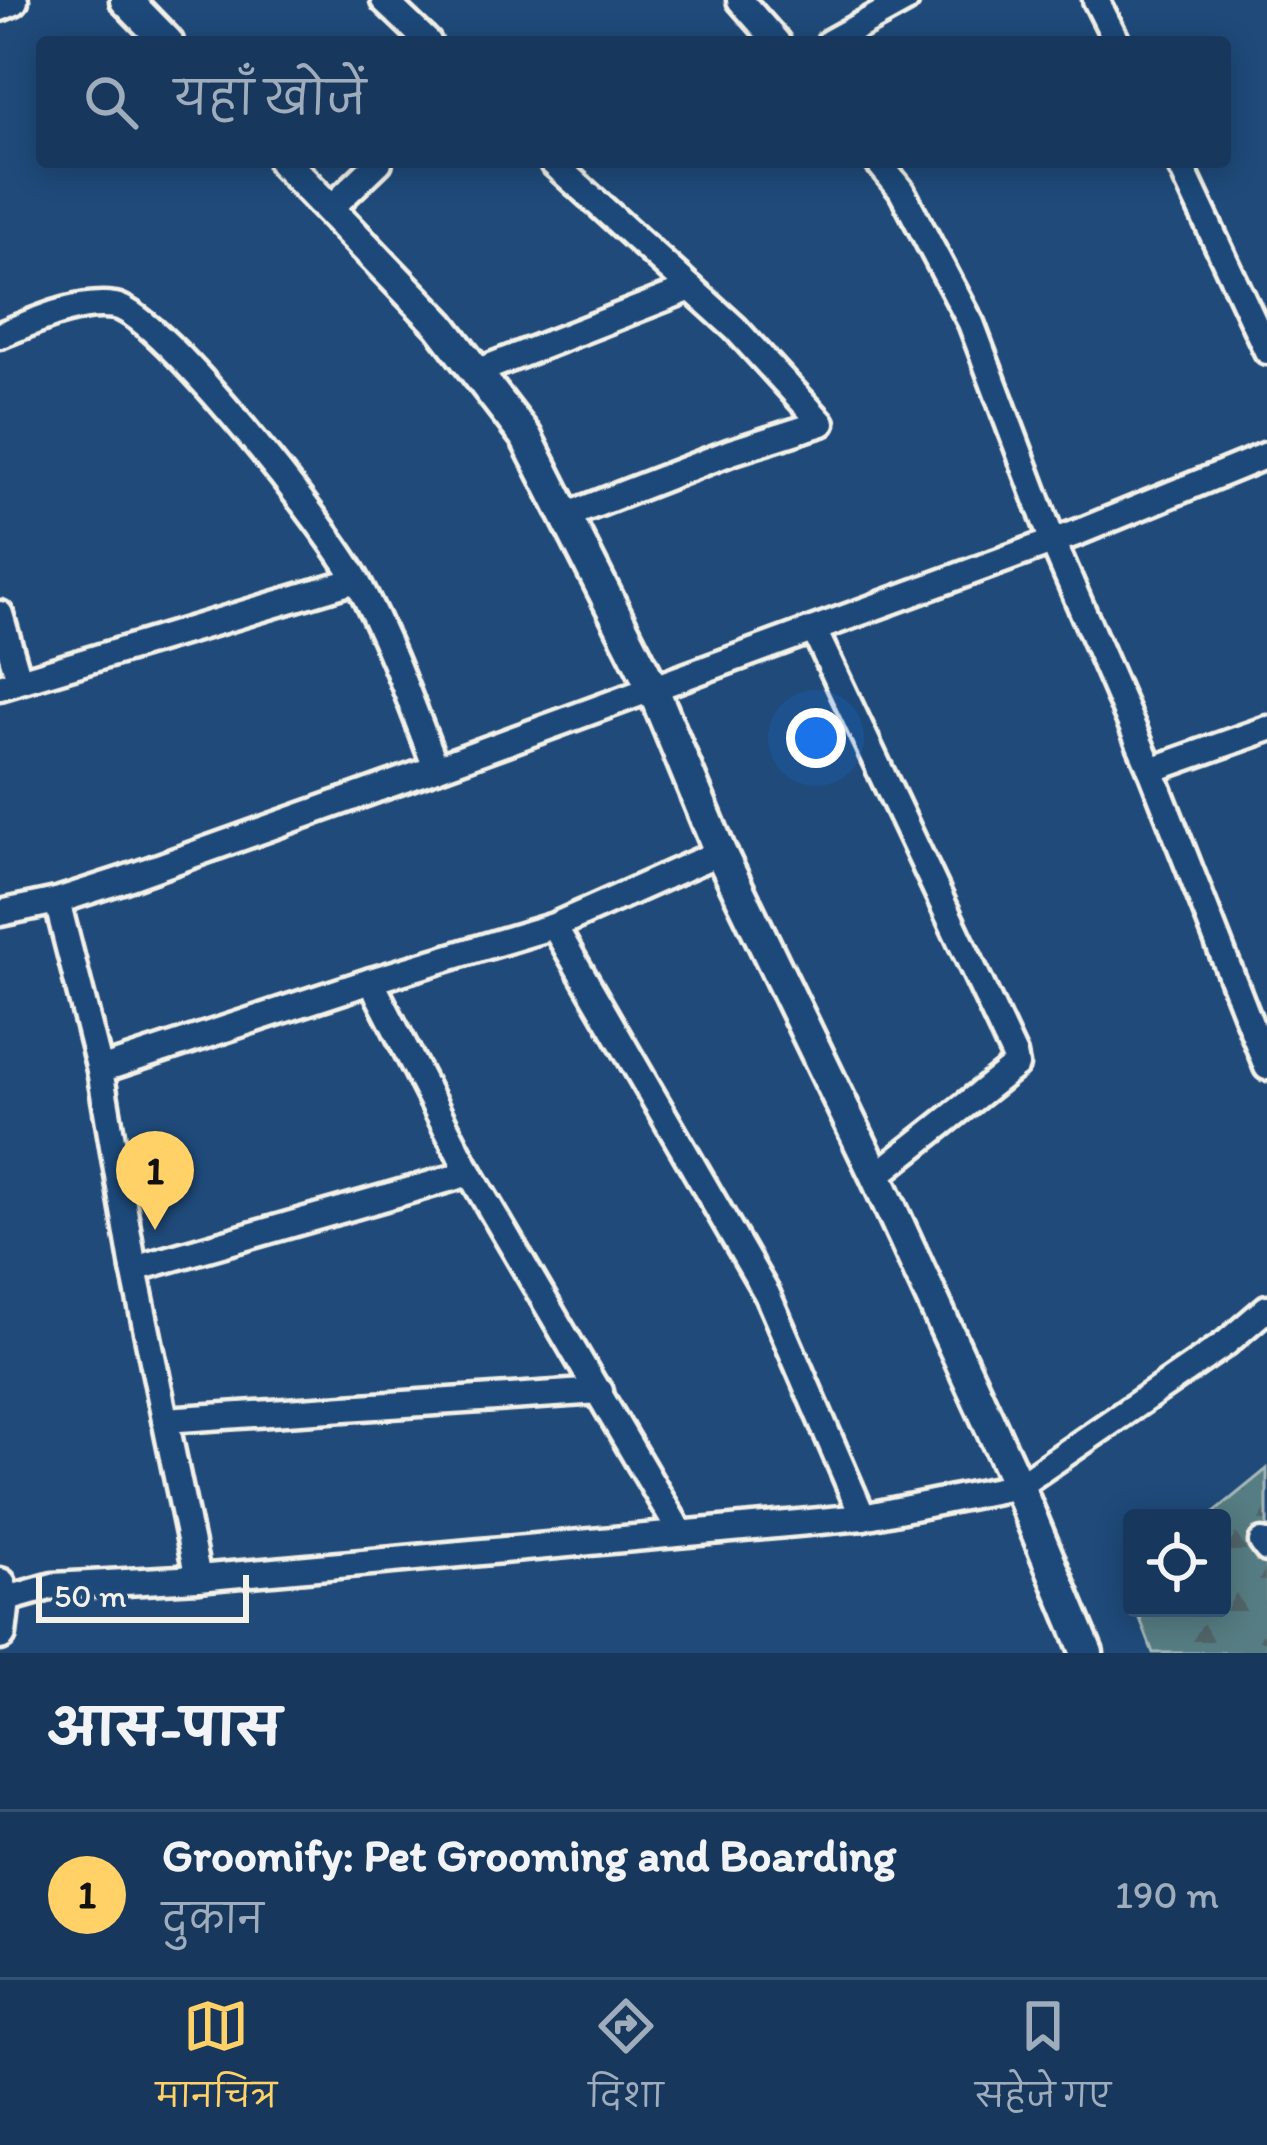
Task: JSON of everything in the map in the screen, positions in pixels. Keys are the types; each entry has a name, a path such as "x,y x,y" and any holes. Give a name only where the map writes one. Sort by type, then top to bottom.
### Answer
{"street":[{"path":"0,4 12,0"},
{"path":"126,0 161,36"},
{"path":"384,0 422,36"},
{"path":"740,0 772,36"},
{"path":"841,36 907,0"},
{"path":"1096,0 1114,36"},
{"path":"290,168 440,325 526,437 653,689 720,852 876,1175 1018,1486 1087,1653"},
{"path":"330,209 373,168"},
{"path":"559,168 735,328 821,423 566,516"},
{"path":"883,168 901,190 971,323 1053,542 1151,770 1267,1067"},
{"path":"1182,168 1267,351"},
{"path":"476,372 691,288"},
{"path":"0,335 91,305 136,314 199,378 293,491 356,580 436,768"},
{"path":"0,913 57,901 436,768 1053,542 1267,455"},
{"path":"0,614 10,683 356,580"},
{"path":"814,630 1016,1065 876,1175"},
{"path":"1151,770 1267,729"},
{"path":"100,1070 554,926 720,852"},
{"path":"57,901 100,1070 134,1269 198,1578"},
{"path":"554,926 767,1294 863,1517"},
{"path":"371,981 470,1173 680,1532"},
{"path":"134,1269 470,1173"},
{"path":"0,1634 1,1595 53,1586 198,1578 863,1517 1018,1486 1206,1357 1267,1308"},
{"path":"165,1420 600,1390"}],"green space":[{"path":"1267,1469 1267,1653 1153,1653 1139,1617 1231,1617 1231,1509 1218,1509"}],"place":[{"name":"Groomify: Pet Grooming and Boarding","path":"155,1230"}]}
